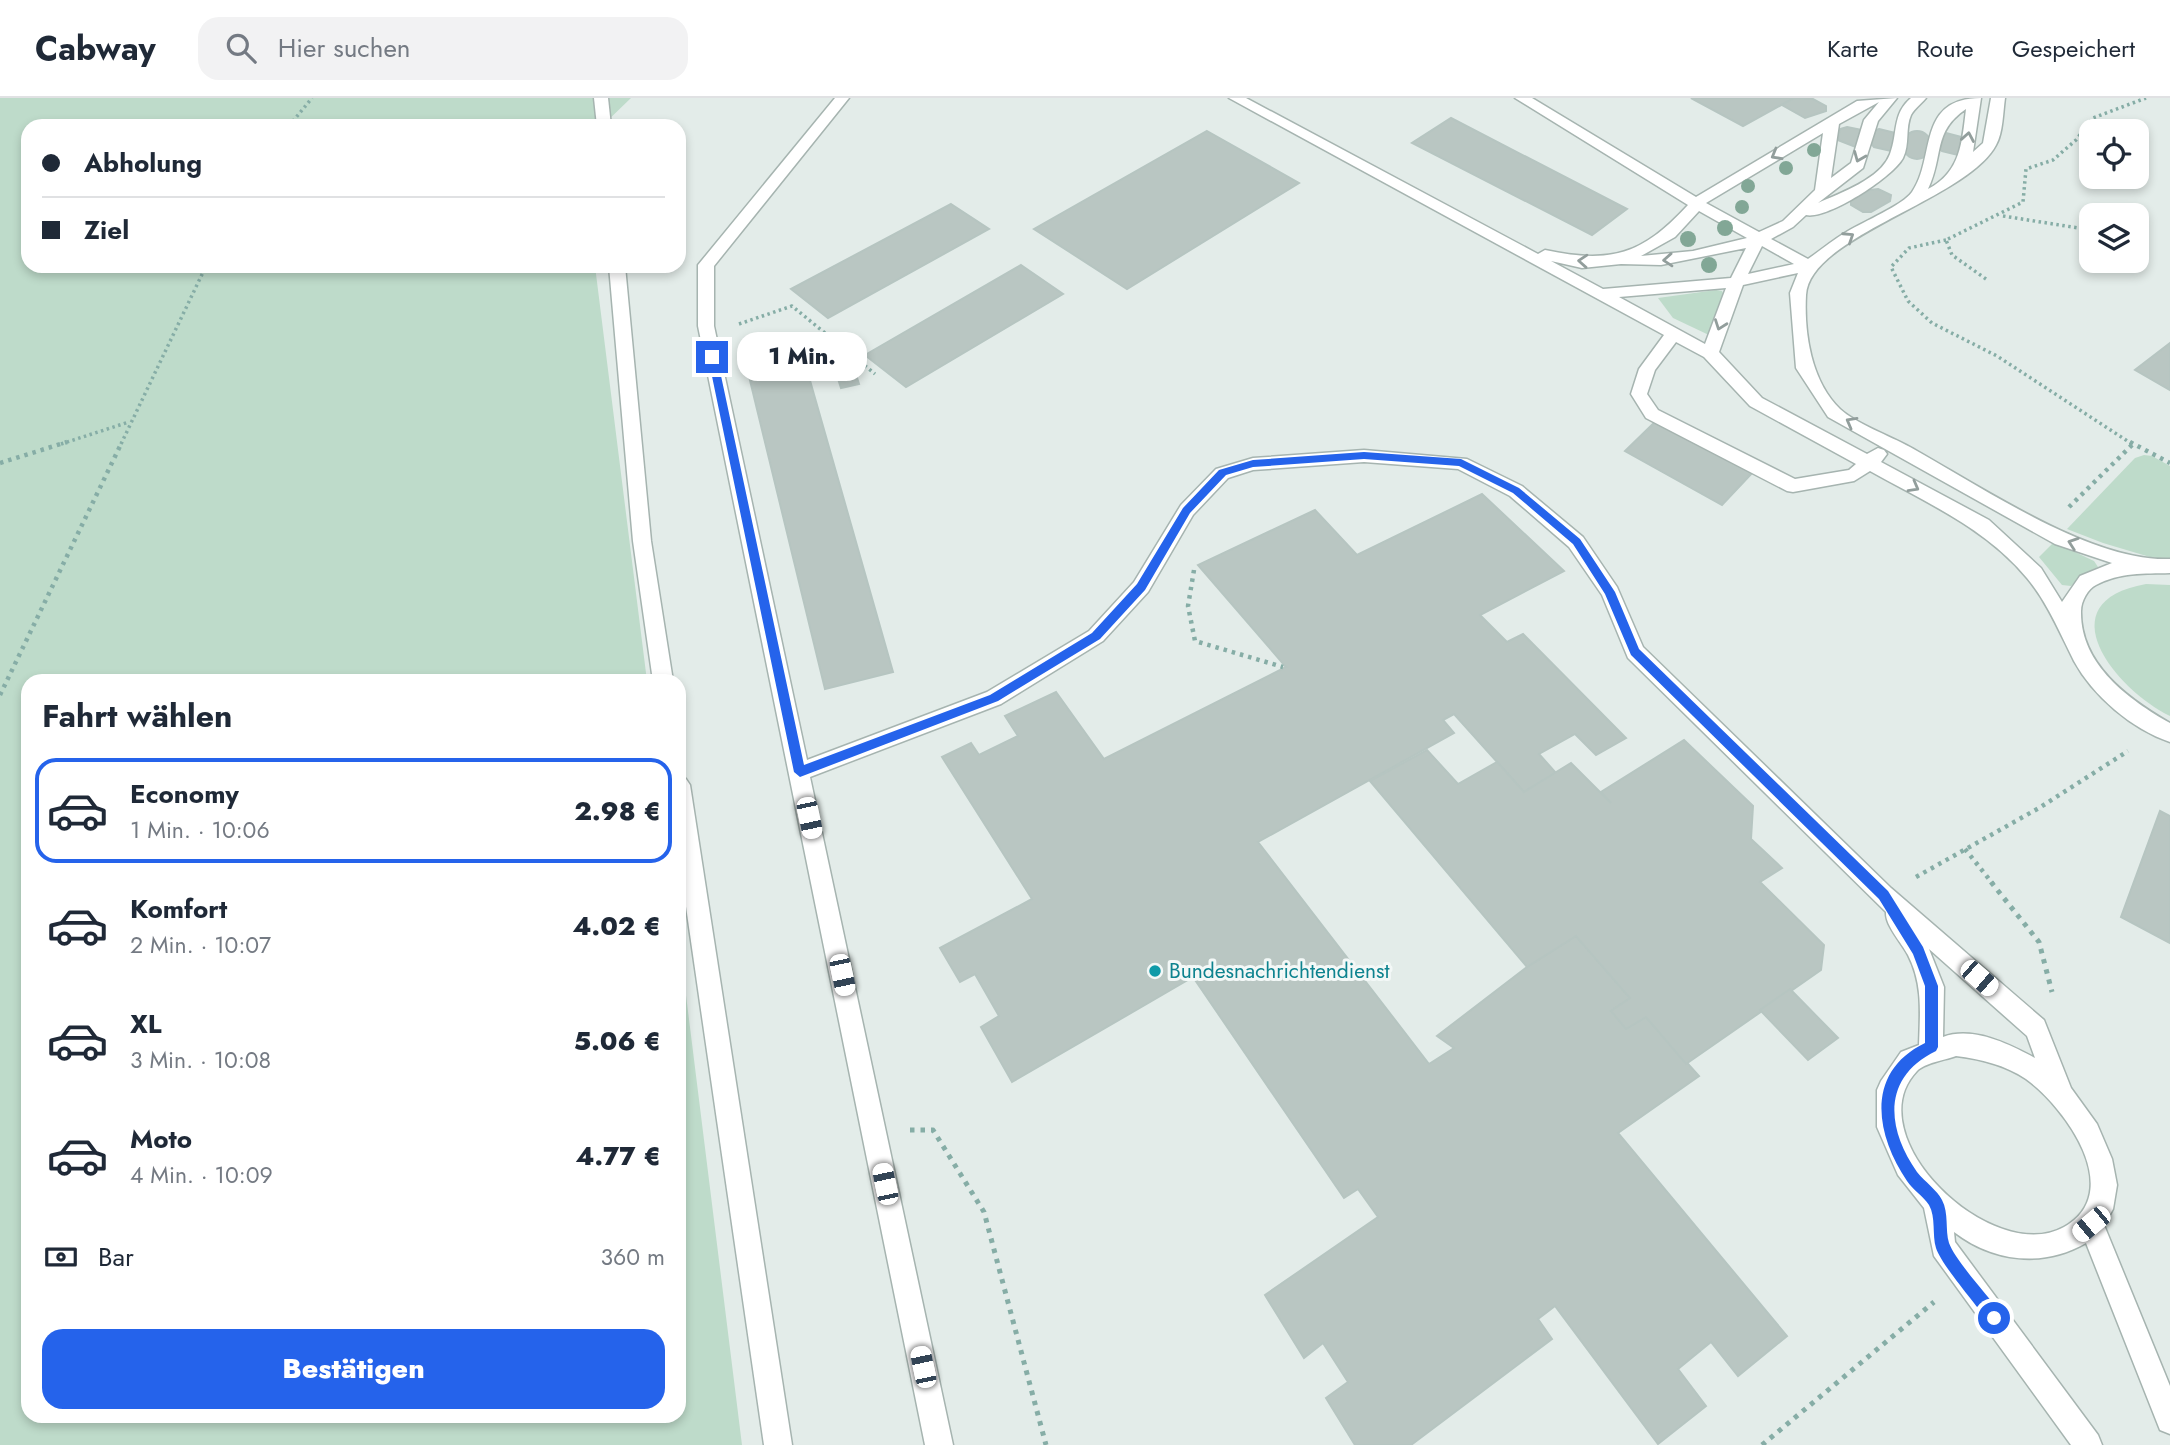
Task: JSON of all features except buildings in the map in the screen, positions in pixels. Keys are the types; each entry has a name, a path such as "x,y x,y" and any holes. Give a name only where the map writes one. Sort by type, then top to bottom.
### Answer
{"lane":[{"path":"601,98 603,119"},
{"path":"842,98 706,265 707,331 939,1445"},
{"path":"1236,98 1710,353 1756,401 1983,525 2034,573 2069,630 2078,655 2096,681 2122,705 2162,730"},
{"path":"1522,98 1697,204 1809,266"},
{"path":"1637,313 1636,289 1643,255 1670,234 1697,204 1832,122 1878,98"},
{"path":"1788,224 1822,191 1858,165 1871,120 1890,98"},
{"path":"1521,251 1582,263 1614,261 1643,255 1671,261 1721,251 1758,239 1882,174 1896,157 1902,118 1908,107 1919,98"},
{"path":"1962,171 1973,98"},
{"path":"1917,197 1927,176 1935,132 1948,115 1973,98"},
{"path":"1602,294 1736,282 1809,266 1850,236 1917,197 1938,192 1962,171 1990,144 1998,98"},
{"path":"1822,191 1832,122"},
{"path":"1710,353 1736,282 1758,239"},
{"path":"1809,266 1798,293 1804,368 1834,413 2062,539 2137,564"},
{"path":"618,273 642,541 662,674"},
{"path":"1674,333 1647,369 1639,394 1651,414 1793,486 1854,475 1889,443"},
{"path":"800,772 994,698 1096,636 1141,587 1187,510 1222,473 1253,464 1364,456 1461,463 1516,491 1576,541 1610,592 1635,652 1883,895 2036,1028 2061,1093"},
{"path":"2069,630 2070,604 2082,583 2106,569 2137,564 2170,566"},
{"path":"686,831 779,1445"},
{"path":"1883,895 1918,951 1932,986 1931,1047"},
{"path":"1955,1044 1982,1047 2010,1056 2037,1072 2061,1093 2082,1119 2096,1147 2104,1176 2102,1202 2091,1224 2073,1239 2050,1247 2022,1247 1993,1239 1963,1224 1937,1204 1913,1178 1896,1150 1889,1122 1888,1096 1896,1074 1910,1057 1931,1047 1955,1044"},
{"path":"1937,1204 1943,1247 2088,1445"},
{"path":"2091,1224 2170,1420"}],"path":[{"path":"295,119 312,98"},
{"path":"2146,98 2093,118 2076,140 2053,160 2026,169 2024,202 2002,216 1960,228 1946,240 1909,248 1891,267 1908,301 1932,324 1997,356 2133,444 2170,463"},
{"path":"2002,216 2079,228"},
{"path":"1946,240 1952,255 1986,279"},
{"path":"0,695 203,273"},
{"path":"707,331 740,324 792,306 875,374"},
{"path":"0,463 130,422"},
{"path":"2046,530 2133,444"},
{"path":"1198,559 1189,598 1190,631 1195,641 1283,667"},
{"path":"1883,895 1965,849 2162,730"},
{"path":"1965,849 2039,942 2056,1006 2036,1028"},
{"path":"874,1131 933,1130 985,1212 1046,1445"},
{"path":"1762,1445 1965,1277"}],"green space":[{"path":"0,98 631,98 609,119 21,119 21,273 596,273 646,674 21,674 21,1423 686,1423 686,995 742,1445 0,1445"},
{"path":"1722,291 1725,297 1711,336 1673,318 1658,298"},
{"path":"2152,456 2170,466 2170,563 2067,529 2135,458"},
{"path":"2054,542 2094,561 2098,567 2082,575 2071,586 2062,585 2039,557"},
{"path":"2146,584 2170,585 2170,716 2149,704 2112,668 2100,647 2095,627 2099,609 2116,594"}],"place":[{"name":"Bundesnachrichtendienst","path":"1155,971"}],"route":[{"path":"712,357 800,772 994,698 1096,636 1141,587 1187,510 1222,473 1253,464 1364,456 1461,463 1516,491 1576,541 1610,592 1635,652 1883,895 1918,951 1932,986 1931,1047 1910,1057 1896,1074 1888,1096 1889,1122 1896,1150 1913,1178 1937,1204 1943,1247 1994,1318"}]}
